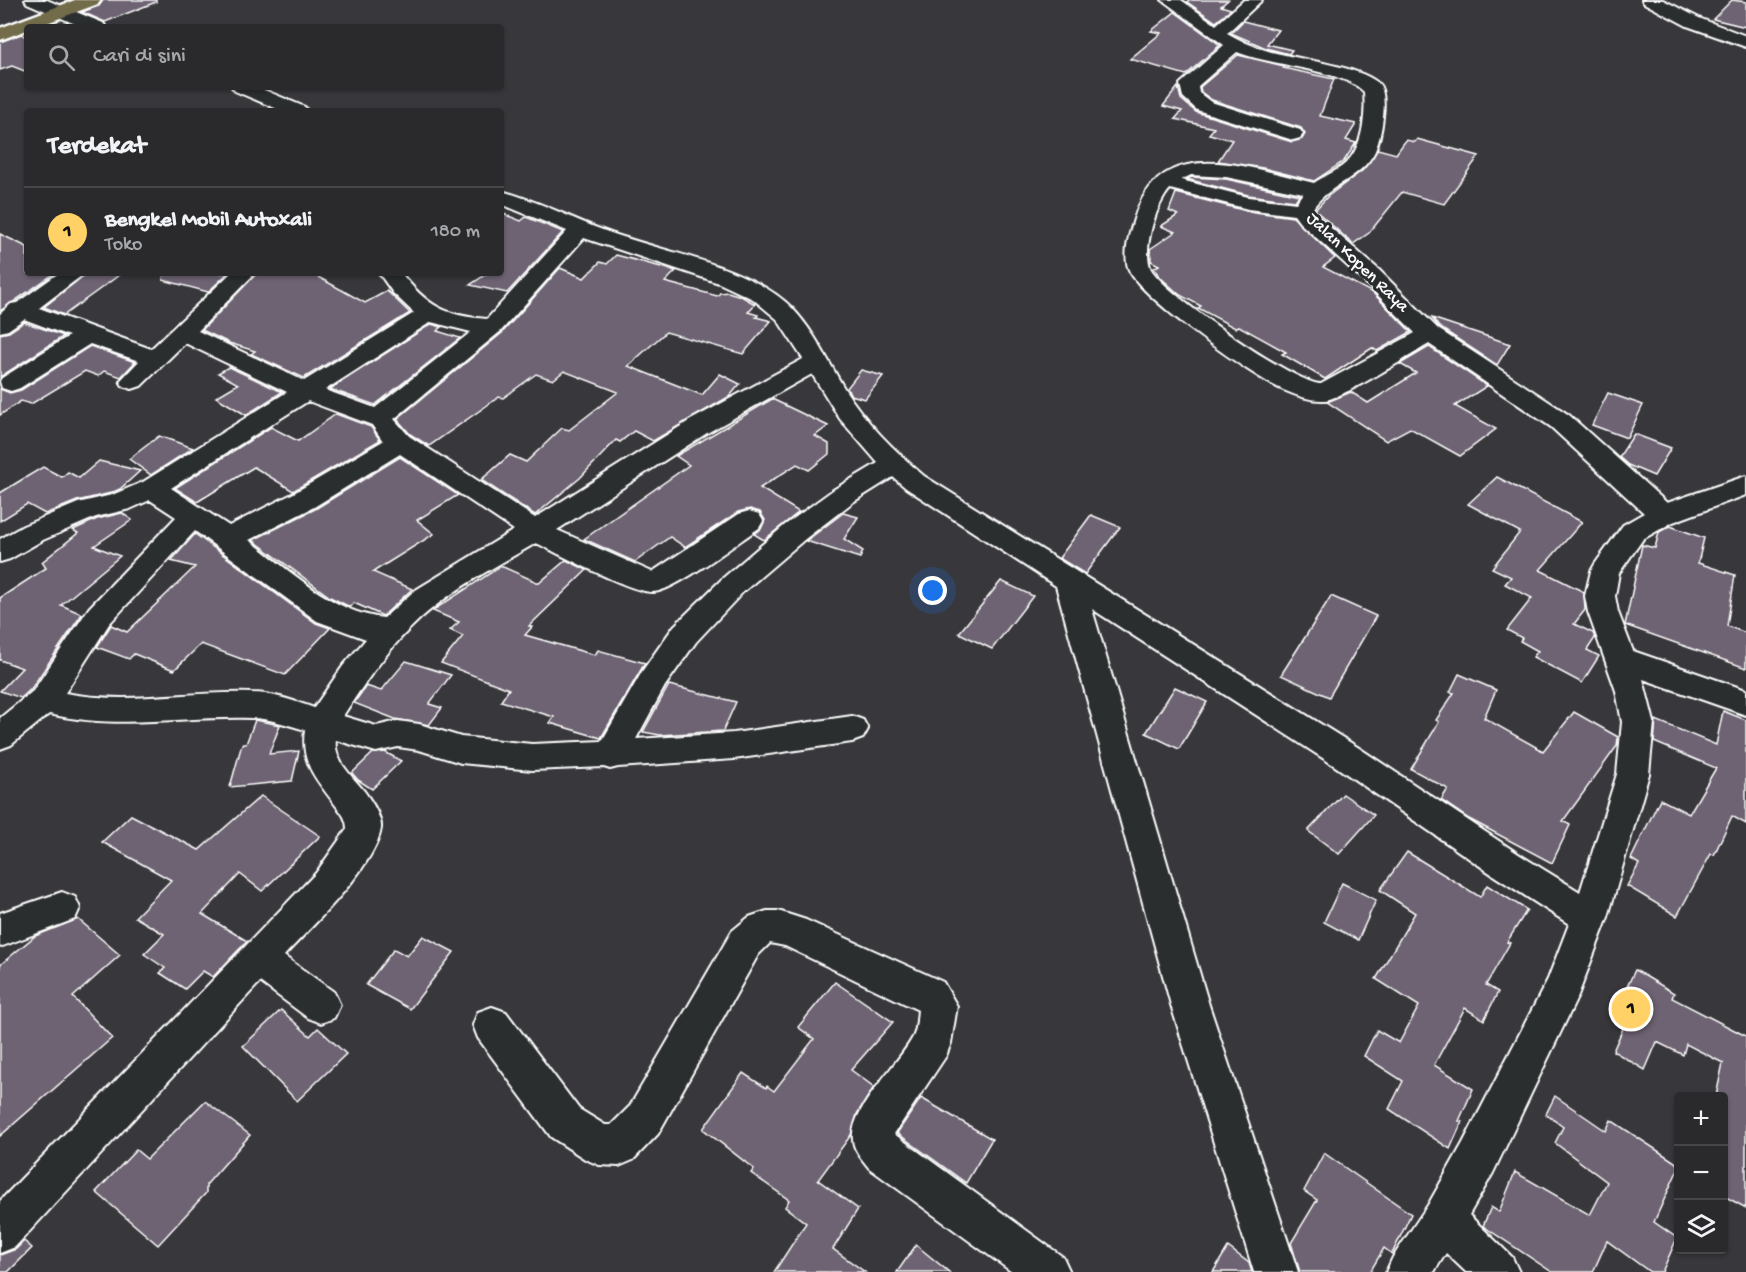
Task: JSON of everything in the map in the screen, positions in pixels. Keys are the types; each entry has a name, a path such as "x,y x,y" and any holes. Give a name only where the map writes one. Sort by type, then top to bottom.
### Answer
{"main road":[{"path":"28,24 92,0"},
{"path":"0,34 24,25"}],"street":[{"path":"33,0 91,24"},
{"path":"1170,0 1226,39"},
{"path":"1254,0 1187,87 1194,100 1204,106 1293,134"},
{"path":"1650,0 1693,22 1746,42"},
{"name":"Jalan Kopen Raya","path":"1226,39 1299,65 1353,77 1372,88 1375,93 1369,142 1364,153 1347,174 1316,190 1305,202 1302,210 1313,226 1370,274 1430,334 1560,420 1663,515"},
{"path":"248,90 291,108"},
{"path":"1316,190 1230,172 1191,169 1181,171 1153,196 1143,218 1137,262 1140,272 1168,297 1285,383 1305,392 1324,393 1430,334"},
{"path":"1166,182 1248,203 1302,210"},
{"path":"504,198 580,230 755,290 784,313 847,410 868,437 894,465 931,493 1347,757 1508,866 1590,917"},
{"path":"381,419 392,405 493,326 580,230"},
{"path":"0,325 19,309 69,276"},
{"path":"132,381 241,276"},
{"path":"392,276 403,291 428,314 458,323 493,326"},
{"path":"19,309 156,359"},
{"path":"0,552 33,533 88,510 120,502 152,488 428,314"},
{"path":"182,332 305,391 381,419 389,432 400,442 535,531 641,579 652,582 674,573 749,521"},
{"path":"11,383 88,335"},
{"path":"0,1232 258,959 342,867 358,844 364,829 364,822 355,805 322,762 319,744 322,723 354,674 390,630 411,610 444,585 535,531 698,427 816,362"},
{"path":"228,539 304,500 400,442"},
{"path":"610,756 654,678 685,634 733,585 795,532 843,496 894,465"},
{"path":"1408,1272 1443,1220 1478,1158 1564,986 1590,917 1633,774 1638,722 1632,691 1603,612 1600,596 1605,571 1633,532 1663,515 1746,485"},
{"path":"152,488 228,539 327,613 361,627 390,630"},
{"path":"0,736 44,700 99,616 193,516"},
{"path":"1070,581 1190,1005 1276,1272"},
{"path":"1620,659 1746,703"},
{"path":"44,700 69,706 117,711 253,705 369,736 398,734 419,737 461,750 499,755 610,756 734,746 852,729"},
{"path":"0,930 62,908"},
{"path":"492,1026 566,1123 598,1145 619,1146 644,1120 745,943 757,929 772,925 793,932 930,995 938,1006 932,1042 881,1116 874,1129 873,1141 884,1153 1048,1272"},
{"path":"258,959 321,1005"},
{"path":"1443,1220 1497,1272"}],"building":[{"path":"103,0 156,0 156,2 105,22 82,12 99,6"},
{"path":"1189,0 1228,0 1221,6 1231,9 1216,22 1187,2"},
{"path":"1732,0 1746,2 1746,27 1713,19"},
{"path":"1175,12 1220,45 1186,75 1130,59 1161,33 1151,31"},
{"path":"1243,21 1278,30 1267,44 1292,50 1289,54 1266,48 1231,33"},
{"path":"21,34 24,36 24,71 12,66 0,70 0,42"},
{"path":"1238,55 1334,79 1320,116 1356,124 1346,140 1356,143 1344,161 1314,181 1263,168 1218,161 1232,140 1209,134 1214,128 1175,119 1182,111 1163,106 1178,87 1181,99 1196,112 1292,142 1302,139 1305,134 1301,128 1212,100 1201,92 1200,87"},
{"path":"1417,139 1479,156 1444,204 1402,192 1369,233 1353,244 1315,210 1328,196 1363,170 1378,149 1396,154 1406,140 1415,142"},
{"path":"1191,177 1226,179 1299,195 1295,201 1248,195 1187,179"},
{"path":"1176,193 1247,211 1293,217 1335,258 1323,267 1373,293 1411,332 1377,351 1372,348 1325,379 1282,354 1286,352 1239,326 1235,328 1198,308 1201,306 1180,295 1160,277 1154,268 1159,265 1151,261 1150,249 1175,232 1161,226 1178,215 1169,211"},
{"path":"504,214 521,221 526,217 563,232 507,293 470,285 484,276 504,276"},
{"path":"0,234 24,246 24,276 51,276 0,311"},
{"path":"616,255 676,271 665,282 717,296 728,292 741,296 755,304 748,312 771,321 743,354 666,332 628,366 702,395 720,374 740,384 730,396 653,441 634,431 620,442 616,440 580,478 535,515 481,480 510,455 526,462 562,428 569,430 618,392 564,371 553,380 536,374 429,446 410,434 397,419 502,333 560,268 584,278 600,262 607,264"},
{"path":"83,276 118,276 64,315 44,307"},
{"path":"164,276 225,276 208,292 163,280"},
{"path":"254,276 316,276 365,303 387,291 410,313 304,378 251,354 255,351 229,343 202,330"},
{"path":"1432,318 1510,344 1497,365 1439,327"},
{"path":"24,322 64,336 0,377 0,334 9,332"},
{"path":"431,324 442,327 437,331 460,338 375,405 330,389"},
{"path":"90,346 135,362 121,377 104,371 98,376 85,371 31,404 21,401 0,415 0,389 10,393 21,390"},
{"path":"1429,347 1487,386 1455,406 1496,429 1460,456 1410,428 1386,441 1327,402 1351,392 1368,403 1416,373 1400,364"},
{"path":"229,367 282,392 246,415 216,397 238,384 218,373"},
{"path":"861,370 883,376 865,399 851,395 847,388"},
{"path":"1608,393 1643,405 1627,438 1592,425"},
{"path":"772,399 828,426 815,436 829,444 829,454 809,470 797,464 760,488 799,512 764,540 754,534 761,529 765,520 760,512 750,509 738,512 685,547 670,537 635,562 584,539 689,465 676,456"},
{"path":"336,414 371,427 380,440 293,491 254,467 197,502 175,488 271,427 298,441"},
{"path":"1634,434 1671,448 1654,476 1628,465 1619,457"},
{"path":"159,436 193,448 151,475 129,459"},
{"path":"400,457 458,495 417,520 434,534 373,572 412,589 383,616 354,603 350,607 330,597 253,540 315,509"},
{"path":"99,461 140,471 120,489 111,493 77,501 45,514 27,504 0,521 0,493 18,482 43,467 62,477 68,472 79,478"},
{"path":"1497,477 1582,522 1540,570 1584,592 1585,610 1574,624 1593,633 1595,638 1587,650 1599,656 1582,683 1533,657 1538,651 1520,641 1522,638 1507,630 1532,598 1505,584 1511,577 1492,568 1520,532 1468,504"},
{"path":"122,513 132,520 94,546 120,556 61,605 82,614 31,689 21,698 0,691 22,668 0,660 0,598 46,568 42,562 78,533 73,530 97,519"},
{"path":"843,513 858,517 844,539 863,551 860,558 806,541"},
{"path":"1091,515 1120,527 1085,574 1059,558"},
{"path":"1670,526 1704,538 1698,563 1735,575 1727,626 1746,633 1746,668 1625,625 1642,545 1655,548 1659,532"},
{"path":"195,534 316,623 330,628 285,675 201,644 174,670 134,654 129,659 97,647 111,625 127,632 195,567 171,561"},
{"path":"566,560 587,570 529,626 532,627 525,635 595,655 598,650 645,663 601,738 550,723 554,717 501,701 509,689 441,663 463,636 450,630 459,622 433,611 435,609 501,566 539,583"},
{"path":"1001,581 1033,596 992,649 959,633"},
{"path":"1331,596 1376,616 1329,697 1281,675"},
{"path":"406,661 451,675 429,704 442,708 429,725 395,719 354,703 366,686 381,691"},
{"path":"1459,674 1496,690 1484,718 1543,751 1574,712 1618,737 1617,746 1563,821 1570,825 1552,863 1469,819 1441,800 1448,789 1411,769 1439,722 1436,720 1454,693 1450,692"},
{"path":"669,685 736,702 723,731 660,735 643,732"},
{"path":"1175,687 1207,702 1179,749 1146,733"},
{"path":"1723,711 1746,720 1746,824 1732,816 1714,855 1711,854 1677,916 1627,886 1639,864 1631,859 1660,799 1689,814 1716,768 1654,742 1656,720 1716,745"},
{"path":"255,720 280,725 269,754 299,751 292,781 230,787 242,744 246,744"},
{"path":"385,752 401,761 372,789 352,773 373,753"},
{"path":"1343,794 1374,815 1339,854 1308,831"},
{"path":"261,796 320,836 262,891 240,874 202,914 247,941 213,977 203,971 185,989 160,973 165,968 144,954 164,934 135,917 171,880 102,842 131,815 199,850"},
{"path":"1407,852 1480,897 1487,885 1527,910 1507,942 1510,943 1486,985 1498,992 1484,1020 1465,1008 1434,1065 1473,1089 1450,1149 1389,1109 1403,1081 1364,1056 1377,1030 1399,1043 1419,1006 1376,979 1415,913 1380,890"},
{"path":"1342,883 1376,900 1358,940 1324,922"},
{"path":"78,919 120,955 73,997 112,1038 0,1136 0,965 35,936"},
{"path":"423,936 454,952 410,1009 366,985 394,949 407,956"},
{"path":"1635,970 1674,993 1672,998 1746,1036 1746,1208 1728,1198 1728,1092 1717,1092 1723,1063 1686,1044 1683,1055 1657,1042 1645,1070 1613,1051 1628,1017 1616,1010"},
{"path":"835,982 893,1022 851,1070 874,1087 857,1114 851,1135 818,1180 858,1209 833,1249 865,1272 774,1272 806,1223 785,1207 789,1200 751,1173 754,1169 703,1129 743,1073 774,1091 814,1039 798,1027"},
{"path":"281,1010 310,1036 318,1028 346,1054 297,1101 243,1046"},
{"path":"1555,1096 1606,1131 1611,1120 1674,1161 1674,1178 1654,1222 1674,1236 1674,1245 1662,1272 1650,1272 1607,1241 1593,1272 1552,1272 1483,1226 1491,1207 1499,1212 1515,1172 1590,1215 1607,1182 1555,1143 1563,1127 1546,1114"},
{"path":"921,1098 992,1139 966,1183 897,1133"},
{"path":"205,1101 250,1135 206,1185 206,1193 158,1245 96,1192 136,1150 147,1159"},
{"path":"1324,1153 1411,1214 1392,1254 1384,1248 1370,1272 1300,1272 1291,1243 1317,1200 1304,1191"},
{"path":"24,1241 32,1248 8,1272 0,1272 0,1255 16,1249"},
{"path":"916,1245 949,1272 897,1272"},
{"path":"1228,1247 1249,1263 1252,1272 1213,1272"}],"place":[{"name":"Bengkel Mobil Autoxali","path":"1631,1009"}]}
